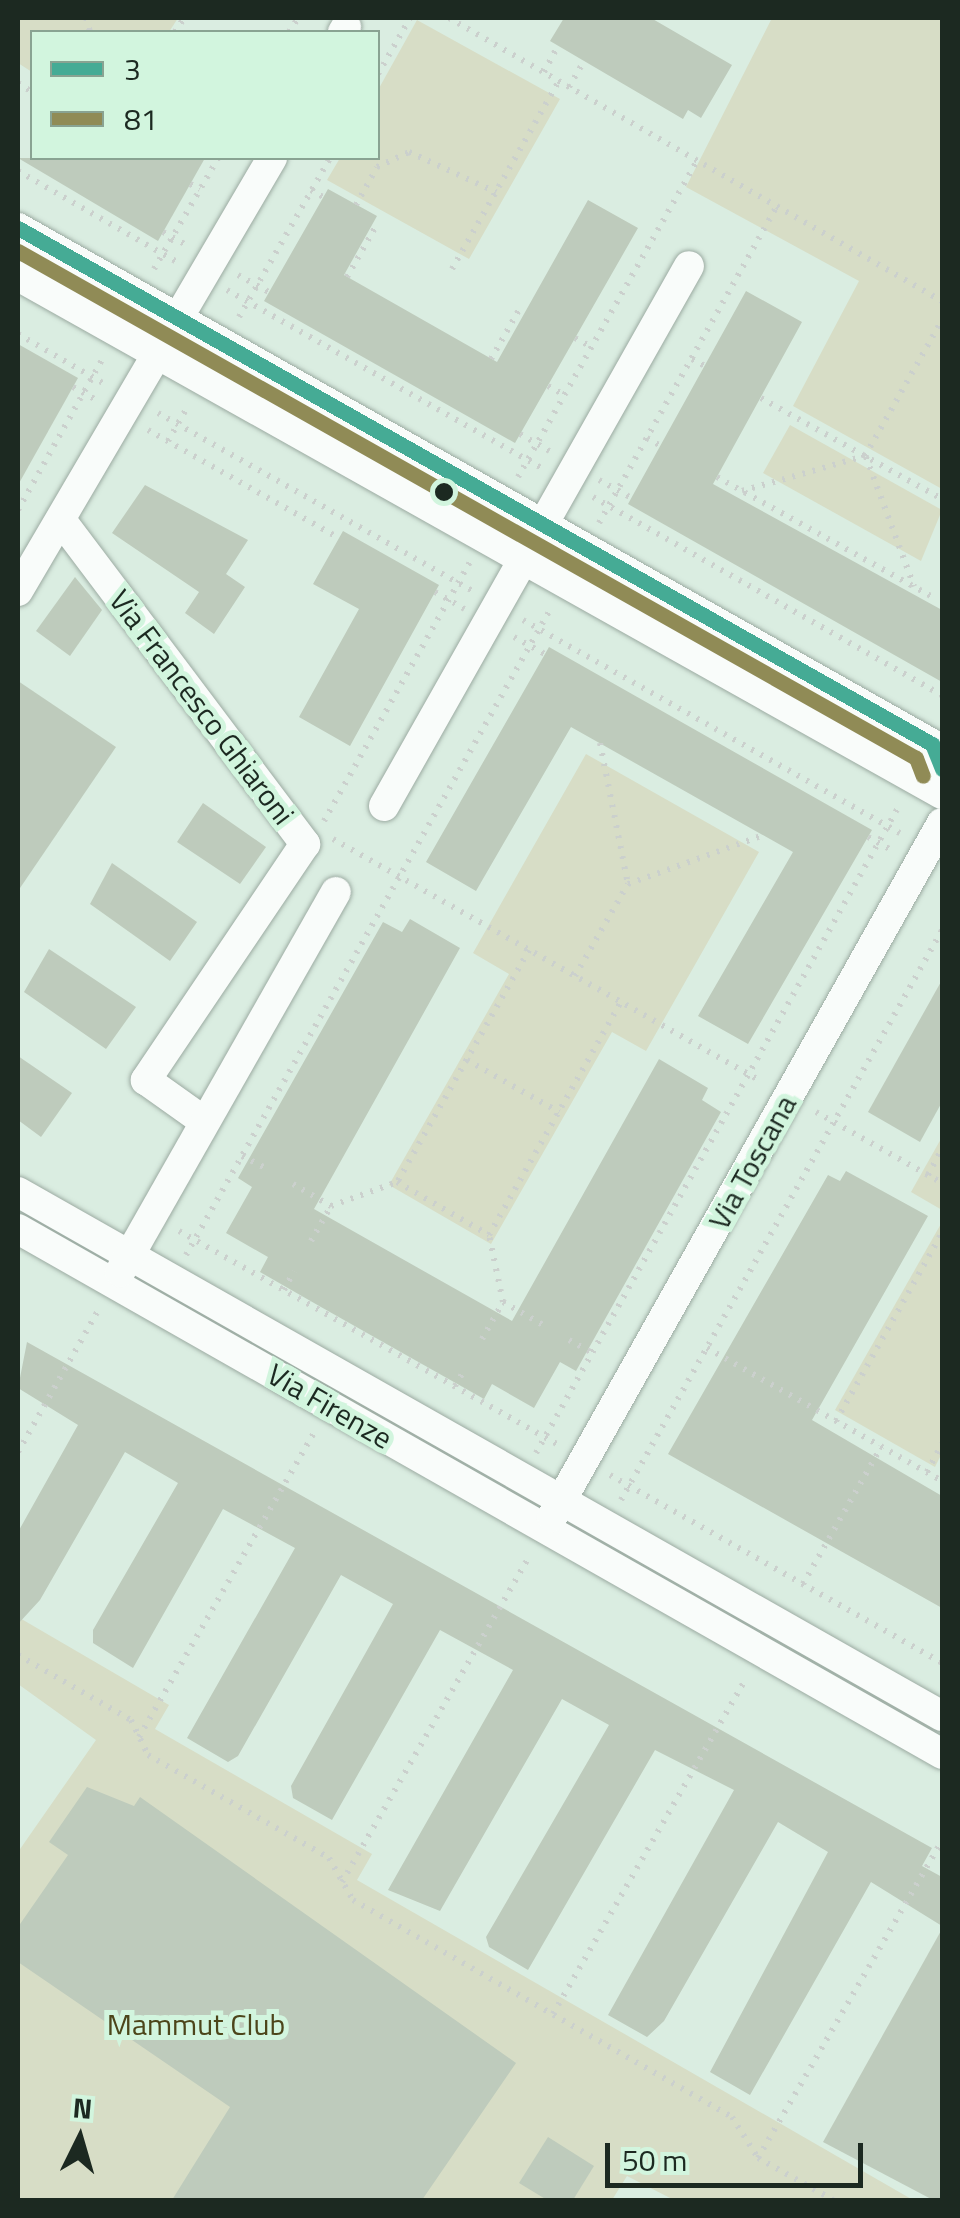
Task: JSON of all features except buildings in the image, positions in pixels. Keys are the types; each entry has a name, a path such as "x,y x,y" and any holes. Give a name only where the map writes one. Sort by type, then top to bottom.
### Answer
{"street":[{"path":"18,591 64,524 271,160"},
{"path":"18,228 932,744 942,769"},
{"path":"384,806 690,266"},
{"path":"18,276 942,794"},
{"name":"Via Francesco Ghiaroni","path":"64,524 306,844 146,1080 205,1122"},
{"name":"Via Toscana","path":"562,1500 942,823"},
{"path":"114,1284 336,892"},
{"name":"Via Firenze","path":"18,1192 942,1716"},
{"name":"Via Firenze","path":"18,1229 942,1754"},
{"path":"546,1528 562,1500"}],"path":[{"path":"380,70 410,18"},
{"path":"449,18 942,300"},
{"path":"544,72 558,46"},
{"path":"569,87 584,61"},
{"path":"452,269 559,81"},
{"path":"356,204 377,167 409,152 496,192"},
{"path":"224,344 329,160"},
{"path":"504,502 697,160"},
{"path":"18,171 942,695"},
{"path":"190,184 200,189"},
{"path":"312,190 323,197"},
{"path":"584,548 778,206"},
{"path":"347,275 376,226"},
{"path":"284,238 296,245"},
{"path":"494,358 520,308"},
{"path":"742,491 865,456 942,320"},
{"path":"575,338 591,347"},
{"path":"692,359 704,366"},
{"path":"168,442 203,381"},
{"path":"548,386 564,395"},
{"path":"73,387 339,538"},
{"path":"761,398 942,499"},
{"path":"647,438 661,446"},
{"path":"865,456 914,588"},
{"path":"720,482 924,596 934,598"},
{"path":"483,539 318,830 942,1183"},
{"path":"172,1280 564,585"},
{"path":"600,744 628,884"},
{"path":"522,1478 888,827"},
{"path":"576,976 628,884 762,835"},
{"path":"607,1526 942,930"},
{"path":"311,1241 332,1206 397,1182 529,950"},
{"path":"482,1339 503,1302 489,1234 622,1002"},
{"path":"466,1060 559,1112"},
{"path":"928,1175 942,1150"},
{"path":"242,1156 268,1169"},
{"path":"397,1182 489,1234"},
{"path":"293,1184 332,1206"},
{"path":"152,1216 942,1663"},
{"path":"836,1421 942,1233"},
{"path":"284,1290 294,1272"},
{"path":"18,1452 114,1284"},
{"path":"503,1302 543,1325"},
{"path":"569,1340 592,1353"},
{"path":"707,1348 942,1481"},
{"path":"455,1386 465,1369"},
{"path":"139,1737 330,1406"},
{"path":"926,1472 942,1444"},
{"path":"803,1584 881,1446"},
{"path":"342,1882 546,1528"},
{"path":"553,2014 762,1651"},
{"path":"18,1655 130,1720 148,1755 329,1858 352,1900 732,2117 758,2158 833,2200"},
{"path":"758,2158 942,1840"}],"green space":[{"path":"18,18 178,18 170,30 30,30 30,71 18,63"},
{"path":"772,18 942,18 942,489 793,406 859,281 686,187"},
{"path":"417,20 560,99 469,259 327,180 339,160 380,160 380,86"},
{"path":"790,425 942,510 921,561 763,473"},
{"path":"586,754 759,852 646,1051 612,1032 491,1244 389,1185 509,974 473,953"},
{"path":"942,1137 942,1210 911,1192"},
{"path":"942,1222 942,1453 935,1467 835,1410"},
{"name":"Mammut Club","path":"18,1617 169,1705 155,1729 372,1854 357,1880 913,2200 674,2200 627,2176 612,2200 18,2200 18,1852 96,1740 18,1684"}],"transit line":[{"name":"3","path":"18,228 932,744 942,769"},
{"name":"81","path":"18,251 916,758 923,776"}]}
